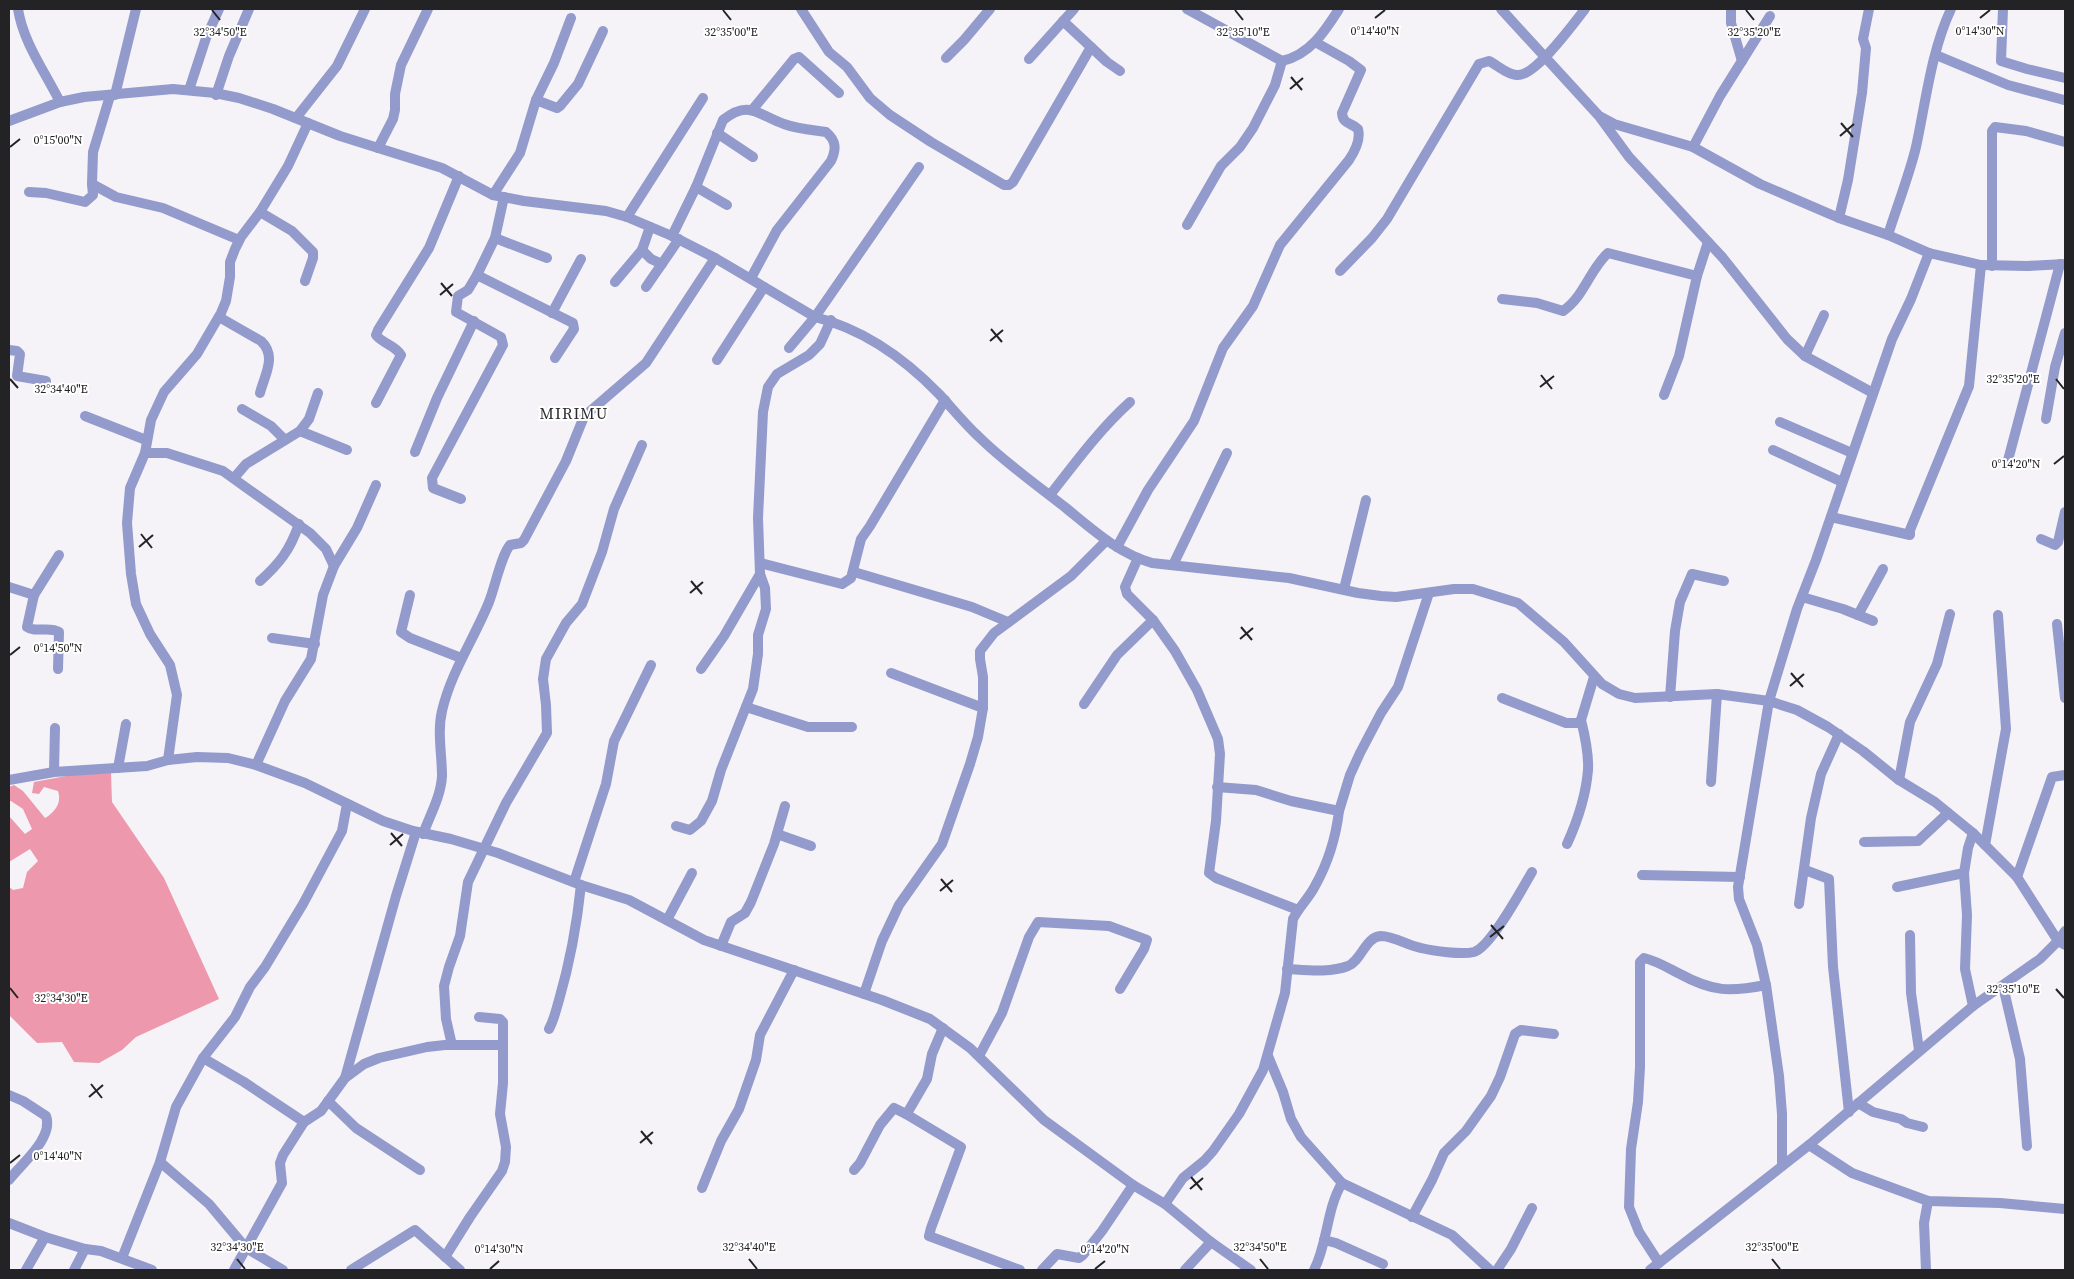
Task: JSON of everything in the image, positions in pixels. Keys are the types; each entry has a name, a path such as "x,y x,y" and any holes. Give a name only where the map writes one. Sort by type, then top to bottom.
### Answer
{"street":[{"path":"18,9 20,21 29,44 60,102"},
{"path":"29,192 46,193 85,202 92,194 93,152 112,95 136,9"},
{"path":"189,90 206,38 219,9"},
{"path":"216,95 229,56 249,9"},
{"path":"296,118 337,66 365,9"},
{"path":"378,148 393,119 395,94 401,65 428,9"},
{"path":"801,9 829,52 848,67 870,98 890,115 931,142 1004,185 1009,185 1013,182 1091,47"},
{"path":"946,58 990,9"},
{"path":"1029,59 1074,9"},
{"path":"1192,10 1282,61 1293,59 1316,42 1339,9"},
{"path":"1501,9 1599,116 1629,157 1723,258 1787,339 1805,356 1873,393"},
{"path":"1340,271 1372,238 1387,219 1479,64 1489,61 1513,75 1521,75 1545,58 1585,9"},
{"path":"1731,9 1731,23 1742,60"},
{"path":"1839,218 1848,180 1862,93 1866,48 1863,39 1869,9"},
{"path":"1888,235 1915,149 1936,55 1945,22 1951,9"},
{"path":"2003,9 2001,61 2027,70 2065,78"},
{"path":"1693,147 1720,96 1770,16"},
{"path":"492,195 520,153 536,100 554,63 570,18"},
{"path":"1063,21 1120,71"},
{"path":"536,100 556,108 560,106 578,84 603,31"},
{"path":"1117,547 1148,490 1194,421 1223,348 1253,306 1280,245 1349,160 1356,148 1359,137 1358,129 1346,123 1342,113 1361,70 1316,42"},
{"path":"1936,55 2008,85 2064,100"},
{"path":"753,109 794,59 799,57 839,93"},
{"path":"1187,225 1221,166 1254,128 1275,85 1282,61"},
{"path":"9,121 60,102 173,89 189,90 256,103 340,136 442,168 492,195 524,202 606,211 627,217 676,238 715,258 815,317 831,320 892,351 945,400 998,455 1106,541 1138,558 1152,563 1289,578 1344,590 1396,596 1454,589 1473,589 1518,603 1564,642 1594,677 1619,694 1635,698 1717,694 1770,701 1797,710 1863,750 1899,780 1935,802 1973,833 2017,877 2062,943"},
{"path":"627,217 703,98"},
{"path":"646,288 676,238 723,120 742,109 753,109 783,124 826,132 832,137 835,152 831,161 777,230 751,278"},
{"path":"1599,116 1614,124 1693,147 1760,184 1839,218 1888,235 1929,254 1992,266 2063,264 2007,464"},
{"path":"168,760 176,709 175,680 170,665 150,634 136,604 130,574 127,504 130,488 145,452 151,420 164,392 196,354 219,317 226,301 230,277 230,262 239,240 260,212 288,166 308,123"},
{"path":"1992,266 1992,131 1995,127 2010,128 2065,142"},
{"path":"717,134 753,157"},
{"path":"790,348 815,317 920,167"},
{"path":"376,402 401,355 397,349 376,335 429,248 459,176"},
{"path":"92,184 116,197 162,208 239,240"},
{"path":"696,187 727,206"},
{"path":"461,500 432,488 432,478 451,438 482,387 503,345 501,337 456,312 458,296 468,290 478,275 495,238 504,197"},
{"path":"260,212 292,230 313,252 313,258 305,281"},
{"path":"615,282 642,250 650,227"},
{"path":"495,238 546,258"},
{"path":"1664,395 1683,342 1708,242"},
{"path":"642,250 651,259 662,264"},
{"path":"1502,299 1537,304 1564,311 1584,289 1608,253 1698,276"},
{"path":"1782,1166 1779,1085 1766,985 1757,945 1739,899 1740,876 1770,701 1785,645 1892,339 1929,254"},
{"path":"345,1078 396,896 420,833 438,798 442,777 439,739 442,709 461,658 485,611 497,582 504,555 510,545 521,544 524,540 566,460 583,419 588,412 646,363 715,258"},
{"path":"552,313 581,259"},
{"path":"1831,517 1910,535 1910,530 1929,480 1962,407 1968,386 1981,265"},
{"path":"478,275 570,322 574,327 556,358"},
{"path":"717,360 764,287"},
{"path":"1805,356 1824,315"},
{"path":"219,317 261,340 267,346 270,363 260,393"},
{"path":"676,826 693,830 701,821 712,801 721,770 753,689 758,654 758,635 766,609 765,588 760,574 758,518 763,412 768,387 777,374 809,355 820,344 831,320"},
{"path":"415,452 437,398 474,321"},
{"path":"2046,419 2055,367 2065,333"},
{"path":"9,350 20,354 17,376 46,381"},
{"path":"234,478 246,464 300,431 310,419 318,393"},
{"path":"760,563 842,584 851,578 861,539 945,400"},
{"path":"1050,495 1091,442 1110,420 1130,402"},
{"path":"242,409 271,426 285,440"},
{"path":"85,416 146,440"},
{"path":"1780,422 1852,453"},
{"path":"300,431 347,450"},
{"path":"452,1045 446,1019 444,986 448,967 460,936 468,882 506,803 546,733 546,705 543,679 546,659 566,623 582,604 602,552 614,509 642,445"},
{"path":"1773,450 1842,482"},
{"path":"145,452 167,453 182,457 222,471 234,478 298,524 326,549 334,566"},
{"path":"1173,565 1227,453"},
{"path":"256,765 284,701 311,659 323,595 334,566 356,528 376,485"},
{"path":"1344,590 1366,500"},
{"path":"2041,539 2055,544 2058,542 2065,512"},
{"path":"260,581 283,559 294,538 298,524"},
{"path":"864,994 882,941 898,905 942,844 978,737 983,708 983,677 980,652 994,633 1071,576 1106,541"},
{"path":"58,669 59,632 55,630 28,629 27,627 34,595 59,554"},
{"path":"1138,558 1125,586 1127,594 1153,620 1175,651 1198,690 1220,745 1216,821 1209,870 1211,876 1298,910"},
{"path":"1858,615 1884,569"},
{"path":"854,572 972,607 1008,622"},
{"path":"701,669 724,636 760,574"},
{"path":"1670,697 1675,631 1680,602 1692,574 1724,581"},
{"path":"9,587 34,595"},
{"path":"1165,1204 1183,1178 1214,1151 1239,1114 1263,1070 1285,993 1294,919 1316,884 1333,843 1350,775 1381,713 1398,687 1429,593"},
{"path":"410,595 401,632 410,638 461,658"},
{"path":"1802,597 1873,621"},
{"path":"1899,780 1910,722 1936,664 1950,614"},
{"path":"1985,845 2006,729 1998,615"},
{"path":"1084,704 1117,655 1153,620"},
{"path":"2056,624 2065,698"},
{"path":"272,638 315,644"},
{"path":"549,1029 556,1014 569,961 577,920 578,884 606,784 614,742 650,665"},
{"path":"890,673 983,708"},
{"path":"1567,844 1575,826 1588,770 1582,720 1594,677"},
{"path":"1711,782 1717,694"},
{"path":"1502,698 1566,723 1578,723 1582,720"},
{"path":"746,707 808,727 852,728"},
{"path":"118,768 126,724"},
{"path":"54,772 55,728"},
{"path":"1799,904 1811,818 1821,774 1839,734"},
{"path":"9,778 54,772 147,766 168,760 197,756 228,758 256,765 305,783 382,821 420,833 484,849 578,884 630,900 704,940 864,994 930,1019 979,1056 1044,1120 1133,1185 1165,1204 1211,1242 1251,1270"},
{"path":"2017,877 2052,777 2065,775"},
{"path":"1217,787 1256,790 1291,801 1340,811"},
{"path":"122,1258 160,1162 176,1107 203,1058 235,1017 250,987 265,968 303,904 342,831 347,804"},
{"path":"721,946 731,922 745,913 751,902 777,834 785,806"},
{"path":"1864,842 1918,841 1948,813"},
{"path":"1973,833 1968,848 1964,873 1967,915 1965,969 1973,1006"},
{"path":"777,834 811,846"},
{"path":"1805,870 1829,879 1833,967 1849,1112"},
{"path":"1287,969 1319,970 1348,966 1373,938 1382,936 1421,948 1464,953 1474,952 1489,939 1532,872"},
{"path":"667,920 692,873"},
{"path":"1897,887 1964,873"},
{"path":"1642,875 1740,876"},
{"path":"979,1056 1002,1013 1028,937 1038,922 1108,926 1147,940 1144,949 1120,989"},
{"path":"1650,1270 1809,1145 1973,1006 2062,943 2065,931"},
{"path":"1910,935 1912,993 1920,1050"},
{"path":"1659,1263 1639,1232 1629,1207 1631,1149 1638,1102 1640,1066 1640,962 1644,958 1658,962 1694,981 1716,989 1744,989 1766,985"},
{"path":"702,1188 722,1141 739,1109 756,1060 760,1035 794,970"},
{"path":"2003,986 2020,1059 2027,1146"},
{"path":"446,1257 470,1217 502,1171 505,1162 506,1147 500,1114 503,1083 502,1020 480,1017"},
{"path":"906,1114 927,1079 932,1054 943,1028"},
{"path":"1412,1217 1444,1153 1466,1131 1491,1096 1500,1077 1515,1034 1520,1030 1554,1034"},
{"path":"234,1270 278,1192 283,1176 280,1163 304,1122 321,1111 345,1078 364,1064 379,1058 427,1047 502,1045"},
{"path":"1268,1056 1283,1092 1291,1119 1301,1137 1342,1183 1452,1235 1490,1270"},
{"path":"203,1058 244,1082 304,1122"},
{"path":"9,1095 23,1101 46,1116 48,1126 40,1144 9,1180"},
{"path":"328,1101 356,1128 420,1170"},
{"path":"1858,1103 1873,1112 1924,1127"},
{"path":"854,1170 860,1164 880,1124 894,1108 961,1147 930,1228 929,1236 1020,1270"},
{"path":"1809,1145 1852,1173 1928,1201 2000,1203 2065,1209"},
{"path":"160,1162 209,1204 246,1248 282,1270"},
{"path":"1314,1270 1324,1240 1332,1204 1342,1183"},
{"path":"1042,1270 1056,1254 1079,1258 1083,1255 1133,1185"},
{"path":"1926,1270 1924,1223 1928,1201"},
{"path":"1497,1270 1511,1249 1532,1208"},
{"path":"9,1223 45,1237 85,1249 101,1251 152,1270"},
{"path":"351,1270 415,1230 460,1270"},
{"path":"26,1270 45,1237"},
{"path":"1324,1240 1353,1250 1383,1264"},
{"path":"1185,1270 1211,1242"},
{"path":"74,1270 85,1249"}],"shaded area":[{"path":"111,773 112,802 164,878 219,999 136,1037 122,1050 99,1063 74,1062 62,1042 37,1043 9,1015 9,887 13,890 23,888 27,872 38,861 30,849 9,862 9,816 25,834 32,829 23,809 11,801 9,802 9,787 14,785 23,791 45,818 57,807 58,791 44,787 39,794 32,793 34,782 77,774"}],"district":[{"name":"MIRIMU","path":"574,413"}]}
